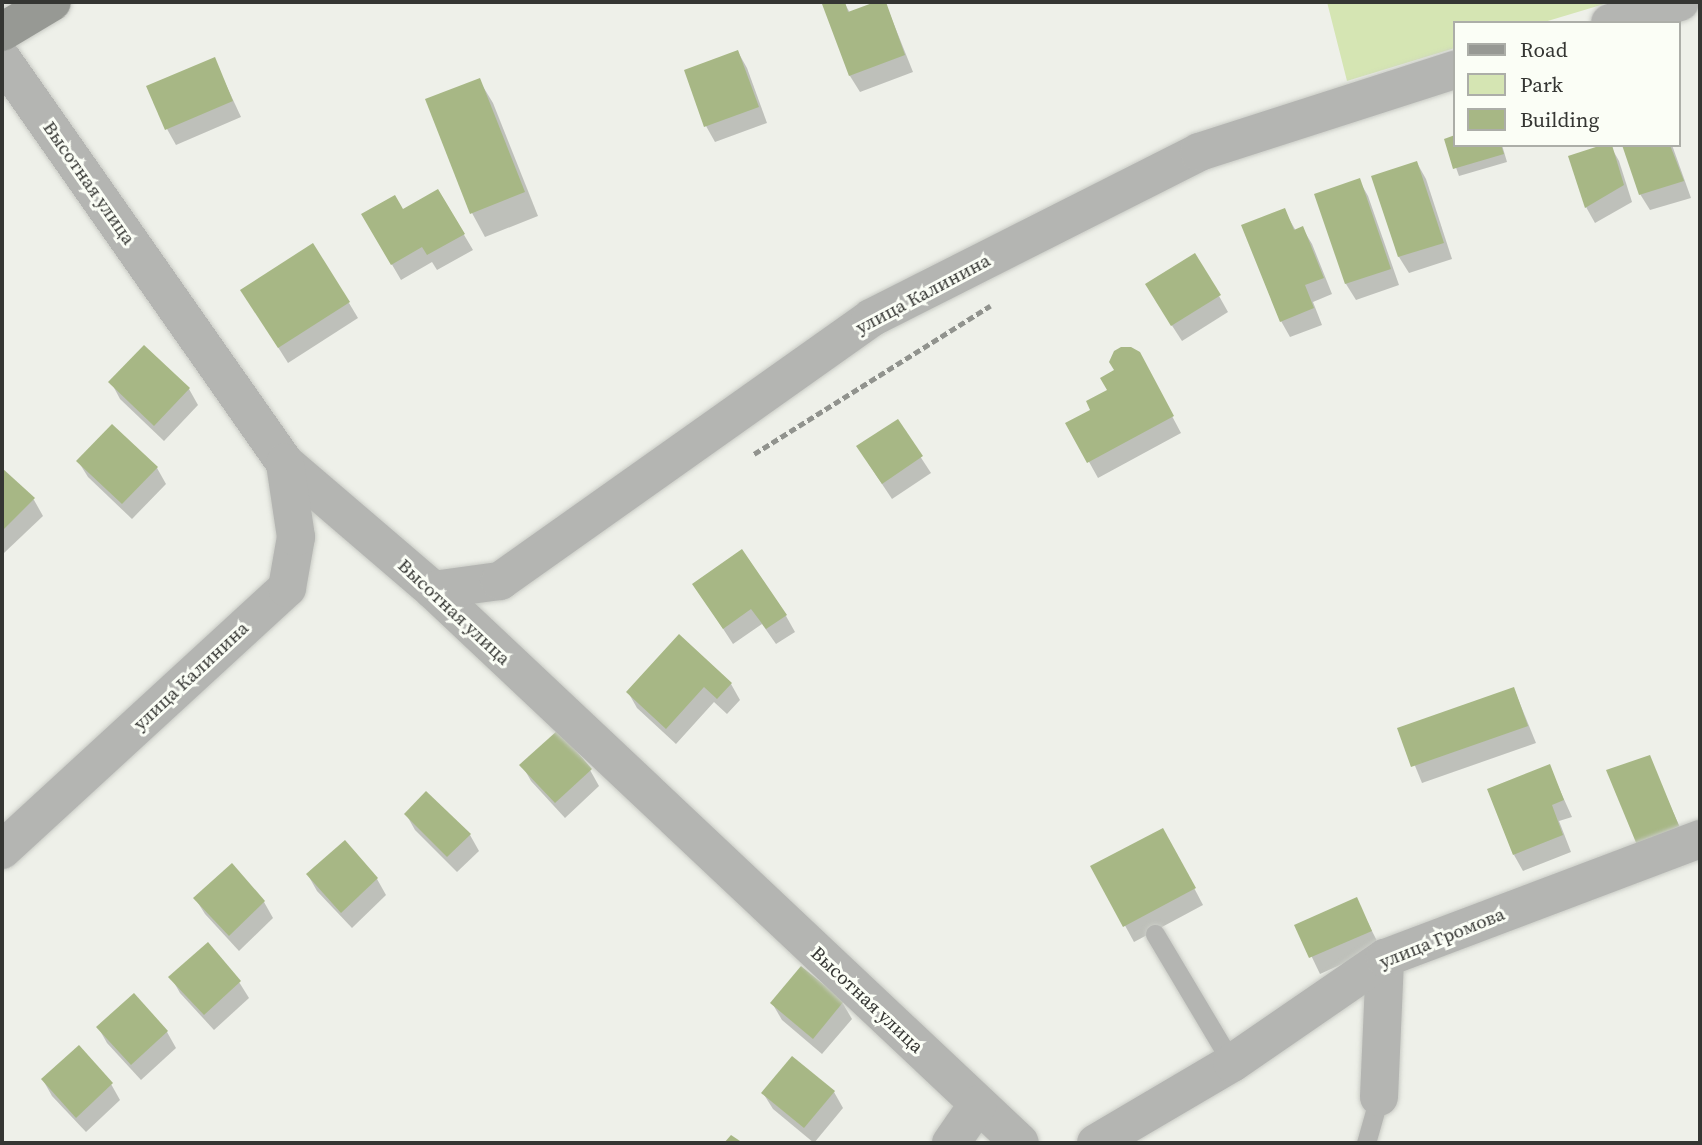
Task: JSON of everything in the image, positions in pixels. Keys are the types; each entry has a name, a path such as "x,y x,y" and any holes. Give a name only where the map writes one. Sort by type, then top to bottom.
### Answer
{"street":[{"path":"2,32 52,2"},
{"path":"1617,21 1680,2"},
{"name":"Высотная улица","path":"2,59 285,463 433,590 1020,1143"},
{"name":"улица Калинина","path":"433,590 500,581 871,318 1199,152 1454,70"},
{"name":"улица Калинина","path":"2,850 287,588 296,537 285,463"},
{"name":"улица Громова","path":"1096,1143 1232,1063 1385,958 1700,839"},
{"path":"1379,1097 1385,958"},
{"path":"951,1143 978,1104"}],"lane":[{"path":"1155,934 1232,1063"},
{"path":"1366,1143 1379,1097"}],"path":[{"path":"747,458 1002,299"}],"green space":[{"path":"1327,2 1611,2 1548,21 1454,21 1454,48 1347,81"}],"building":[{"path":"845,2 848,12 875,2 886,2 905,55 849,76 822,4"},
{"path":"738,50 759,107 704,127 684,70"},
{"path":"215,57 233,101 165,130 146,86"},
{"path":"480,78 525,192 470,214 425,99"},
{"path":"1454,135 1454,147 1502,147 1504,154 1453,169 1444,139"},
{"path":"1596,147 1613,147 1624,185 1585,208 1568,156"},
{"path":"1623,147 1671,147 1684,181 1639,195"},
{"path":"1417,161 1444,243 1398,257 1371,176"},
{"path":"1360,178 1391,269 1345,284 1314,194"},
{"path":"438,189 465,234 427,255 422,247 391,265 361,214 395,195 403,209"},
{"path":"1285,208 1294,230 1303,226 1324,278 1305,285 1314,308 1280,322 1241,225"},
{"path":"313,243 350,302 278,348 240,290"},
{"path":"1195,253 1221,295 1171,326 1145,284"},
{"path":"144,345 190,388 154,426 108,382"},
{"path":"1121,347 1131,347 1140,352 1174,416 1087,463 1065,423 1090,410 1086,401 1107,390 1100,378 1114,370 1109,362 1114,351"},
{"path":"898,419 923,456 882,484 856,446"},
{"path":"112,424 158,467 122,504 76,461"},
{"path":"2,468 35,498 2,531"},
{"path":"742,549 787,615 766,629 751,609 723,629 692,584"},
{"path":"679,634 732,683 717,699 704,687 666,729 626,692"},
{"path":"1514,687 1528,726 1411,767 1397,728"},
{"path":"558,730 592,769 555,803 519,765"},
{"path":"1650,755 1679,826 1637,845 1606,770"},
{"path":"1550,764 1564,800 1552,805 1563,835 1513,855 1487,789"},
{"path":"426,791 471,834 447,857 404,814"},
{"path":"1163,828 1196,888 1123,927 1090,866"},
{"path":"345,840 378,878 341,913 306,874"},
{"path":"232,863 265,901 229,936 193,898"},
{"path":"1357,897 1372,931 1309,958 1294,925"},
{"path":"208,942 241,981 204,1015 168,977"},
{"path":"801,966 844,1001 813,1039 770,1003"},
{"path":"134,993 168,1031 131,1065 96,1027"},
{"path":"79,1045 113,1083 76,1118 41,1079"},
{"path":"792,1056 835,1091 804,1128 761,1093"},
{"path":"731,1135 743,1143 724,1143"}]}
